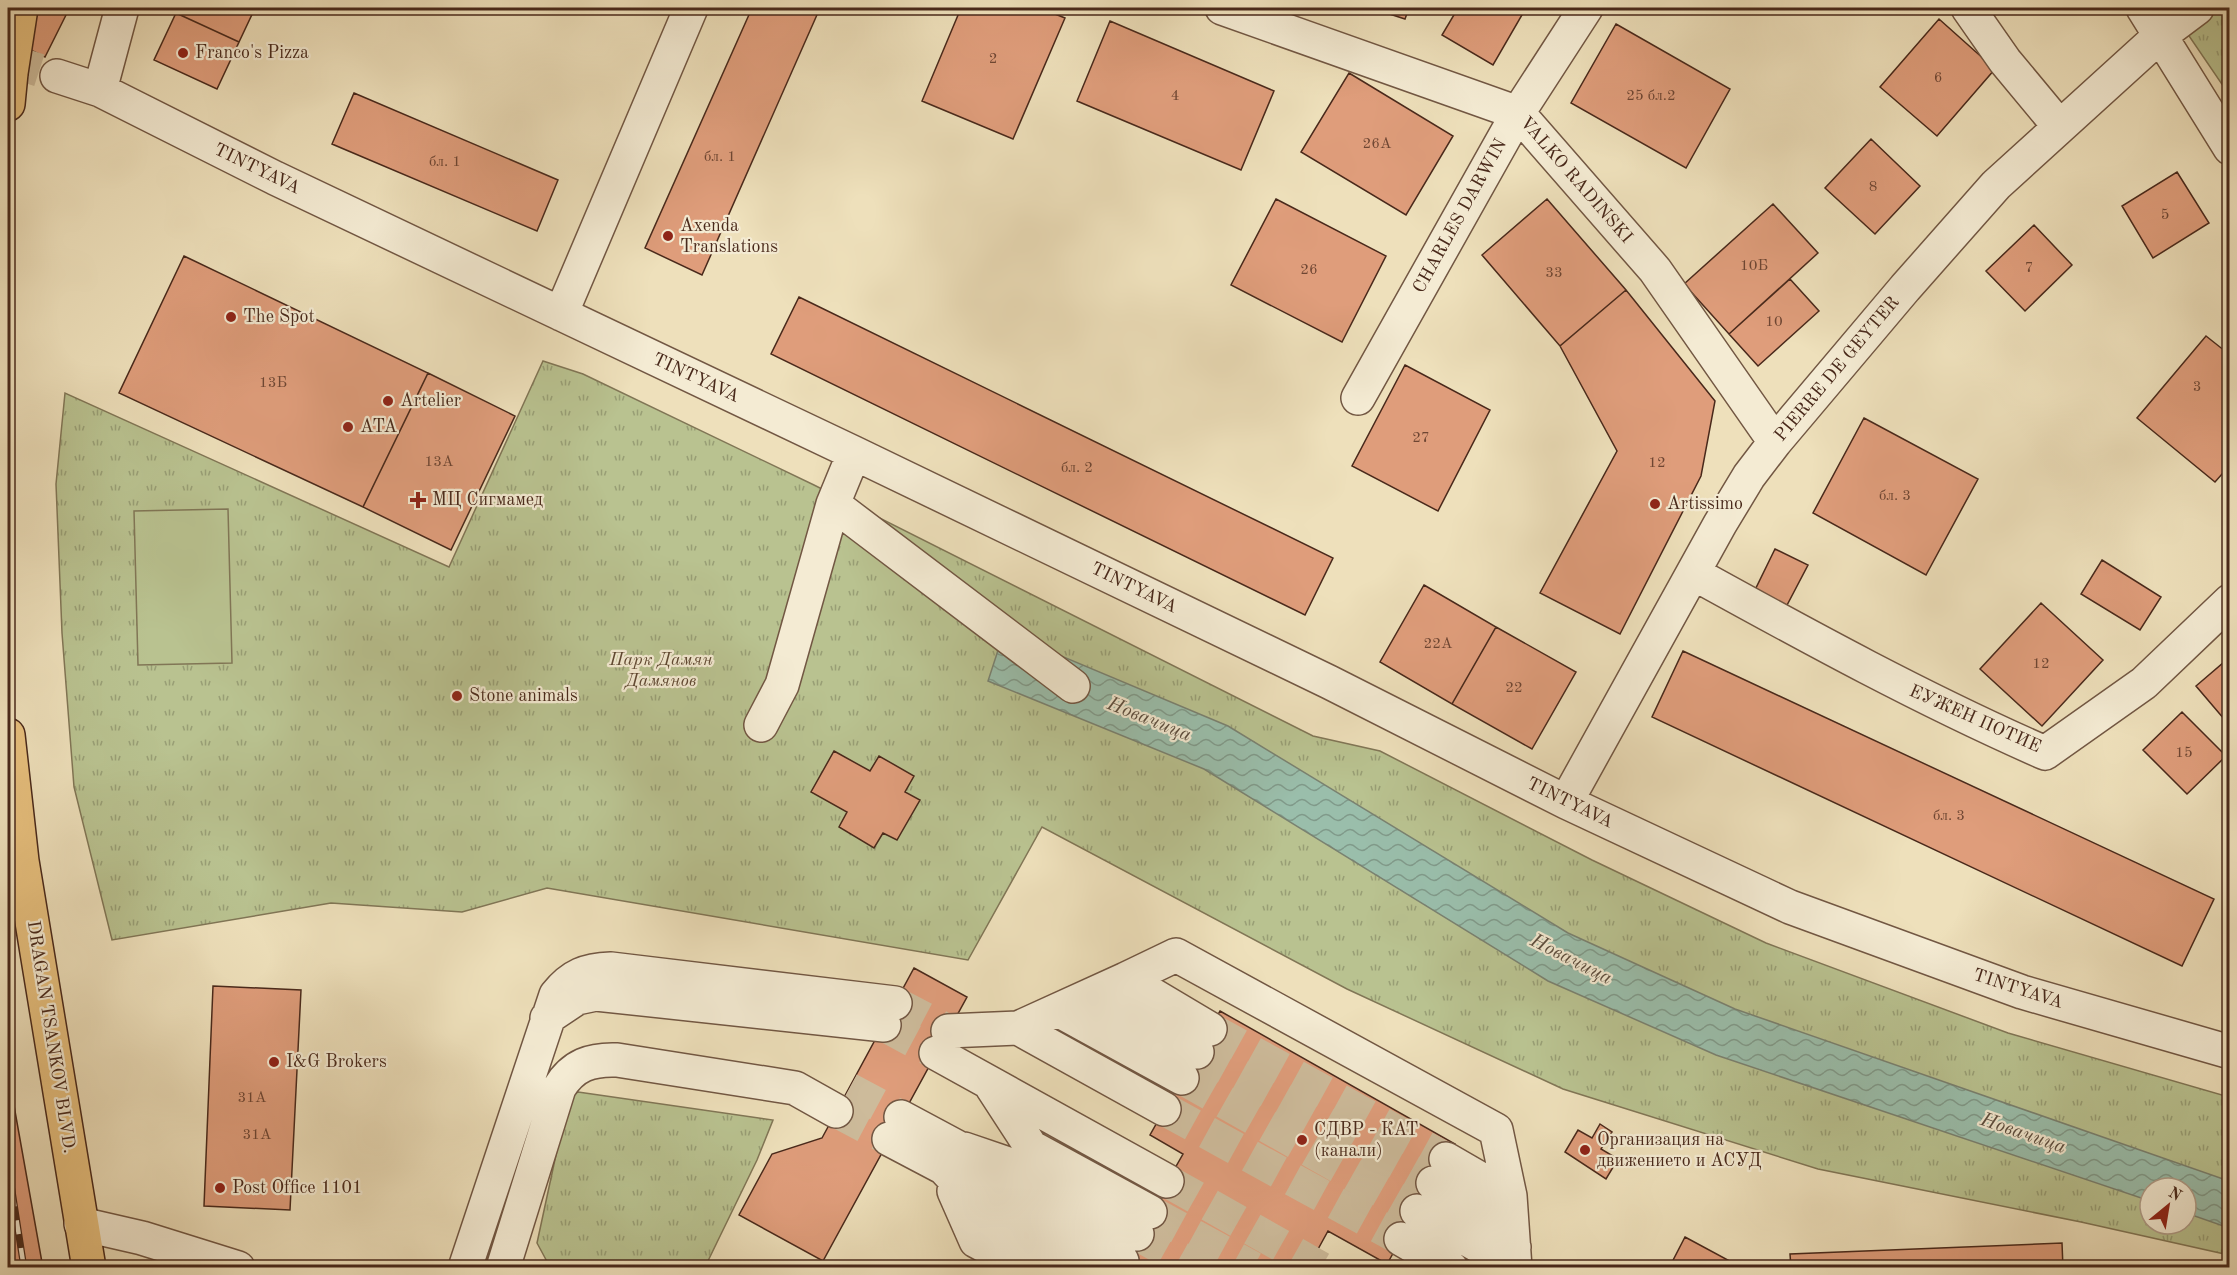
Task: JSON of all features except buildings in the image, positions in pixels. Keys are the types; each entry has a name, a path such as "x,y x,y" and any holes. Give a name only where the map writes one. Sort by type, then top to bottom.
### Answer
{"main road":[{"path":"8,104 21,8"},
{"name":"DRAGAN TSANKOV BLVD.","path":"8,735 22,861 89,1268"}],"street":[{"path":"100,90 122,8"},
{"path":"561,314 692,8"},
{"name":"VALKO RADINSKI","path":"1222,8 1518,113 1655,270 1775,442"},
{"name":"CHARLES DARWIN","path":"1358,398 1518,113 1586,8"},
{"path":"1968,8 2005,61 2059,126"},
{"path":"2143,8 2162,35 2229,148"},
{"name":"PIERRE DE GEYTER","path":"1566,802 1749,476 1775,442 1996,185 2162,35 2197,8"},
{"name":"TINTYAVA","path":"57,76 100,90 286,183 1329,682 1566,802 1790,907 2022,992 2229,1052"},
{"path":"761,725 782,685 833,504 854,453"},
{"path":"833,504 1073,686"},
{"name":"ЕУЖЕН ПОТИЕ","path":"1693,573 1860,665 1965,718 2045,753 2144,683 2229,601"},
{"path":"1167,1181 990,1083 942,1042 1017,1028 1176,955 1496,1130 1510,1197 1508,1261"},
{"path":"1126,979 1196,1053"},
{"path":"1094,993 1196,1053"},
{"path":"465,1268 547,1018 577,998 596,994 890,1013"},
{"path":"1058,1010 1196,1053"},
{"path":"1017,1028 1164,1109"},
{"path":"503,1268 552,1105 568,1073 575,1068 600,1059 617,1060 795,1088 842,1100"},
{"path":"895,1128 950,1157 1006,1195 1136,1236 1031,1148 990,1083"},
{"path":"950,1157 976,1241 1027,1268"},
{"path":"950,1157 989,1217 1086,1268"},
{"path":"1508,1261 1495,1218 1439,1171 1510,1197"},
{"path":"1417,1211 1508,1261"},
{"path":"81,1224 238,1268"},
{"path":"1401,1239 1450,1268"}],"green space":[{"path":"2170,8 2229,8 2229,96 2228,93"},
{"name":"Парк Дамян Дамянов","path":"543,361 583,374 814,485 1313,736 1380,751 1592,860 1766,943 2008,1033 2229,1097 2229,1255 2144,1236 2198,1236 2198,1176 2138,1176 2138,1235 1818,1169 1563,1089 1347,989 1042,827 968,960 547,888 462,912 331,903 112,940 74,787 62,633 56,484 65,393 449,567"},
{"path":"228,509 232,663 138,665 134,511"},
{"path":"578,1092 773,1120 757,1160 705,1267 550,1267 537,1243 568,1099"}],"water":[{"name":"Новачица","path":"1004,632 1228,726 1568,933 1735,1009 2229,1181 2229,1228 2198,1217 2198,1176 2138,1176 2138,1197 1716,1055 1548,981 1204,769 988,681"}],"tunnel":[{"path":"8,60 57,76"},
{"path":"895,1003 948,1031"},
{"path":"884,1025 936,1053"},
{"path":"1210,1029 1446,1159"},
{"path":"1197,1052 1433,1183"},
{"path":"1182,1078 1417,1211"},
{"path":"849,1089 901,1117"},
{"path":"1164,1109 1401,1239"},
{"path":"836,1111 889,1139"},
{"path":"1167,1181 1321,1268"},
{"path":"1150,1212 1253,1268"},
{"path":"1137,1234 1198,1268"}],"railway":[{"path":"8,1165 24,1268"}],"place":[{"name":"Franco's Pizza","path":"183,53"},
{"name":"Axenda Translations","path":"668,236"},
{"name":"The Spot","path":"231,317"},
{"name":"Artelier","path":"388,401"},
{"name":"ATA","path":"348,427"},
{"name":"МЦ Сигмамед","path":"418,500"},
{"name":"Artissimo","path":"1655,504"},
{"name":"Stone animals","path":"457,696"},
{"name":"I&G Brokers","path":"274,1062"},
{"name":"СДВР - КАТ (канали)","path":"1302,1140"},
{"name":"Организация на движението и АСУД","path":"1585,1150"},
{"name":"Post Office 1101","path":"220,1188"}]}
